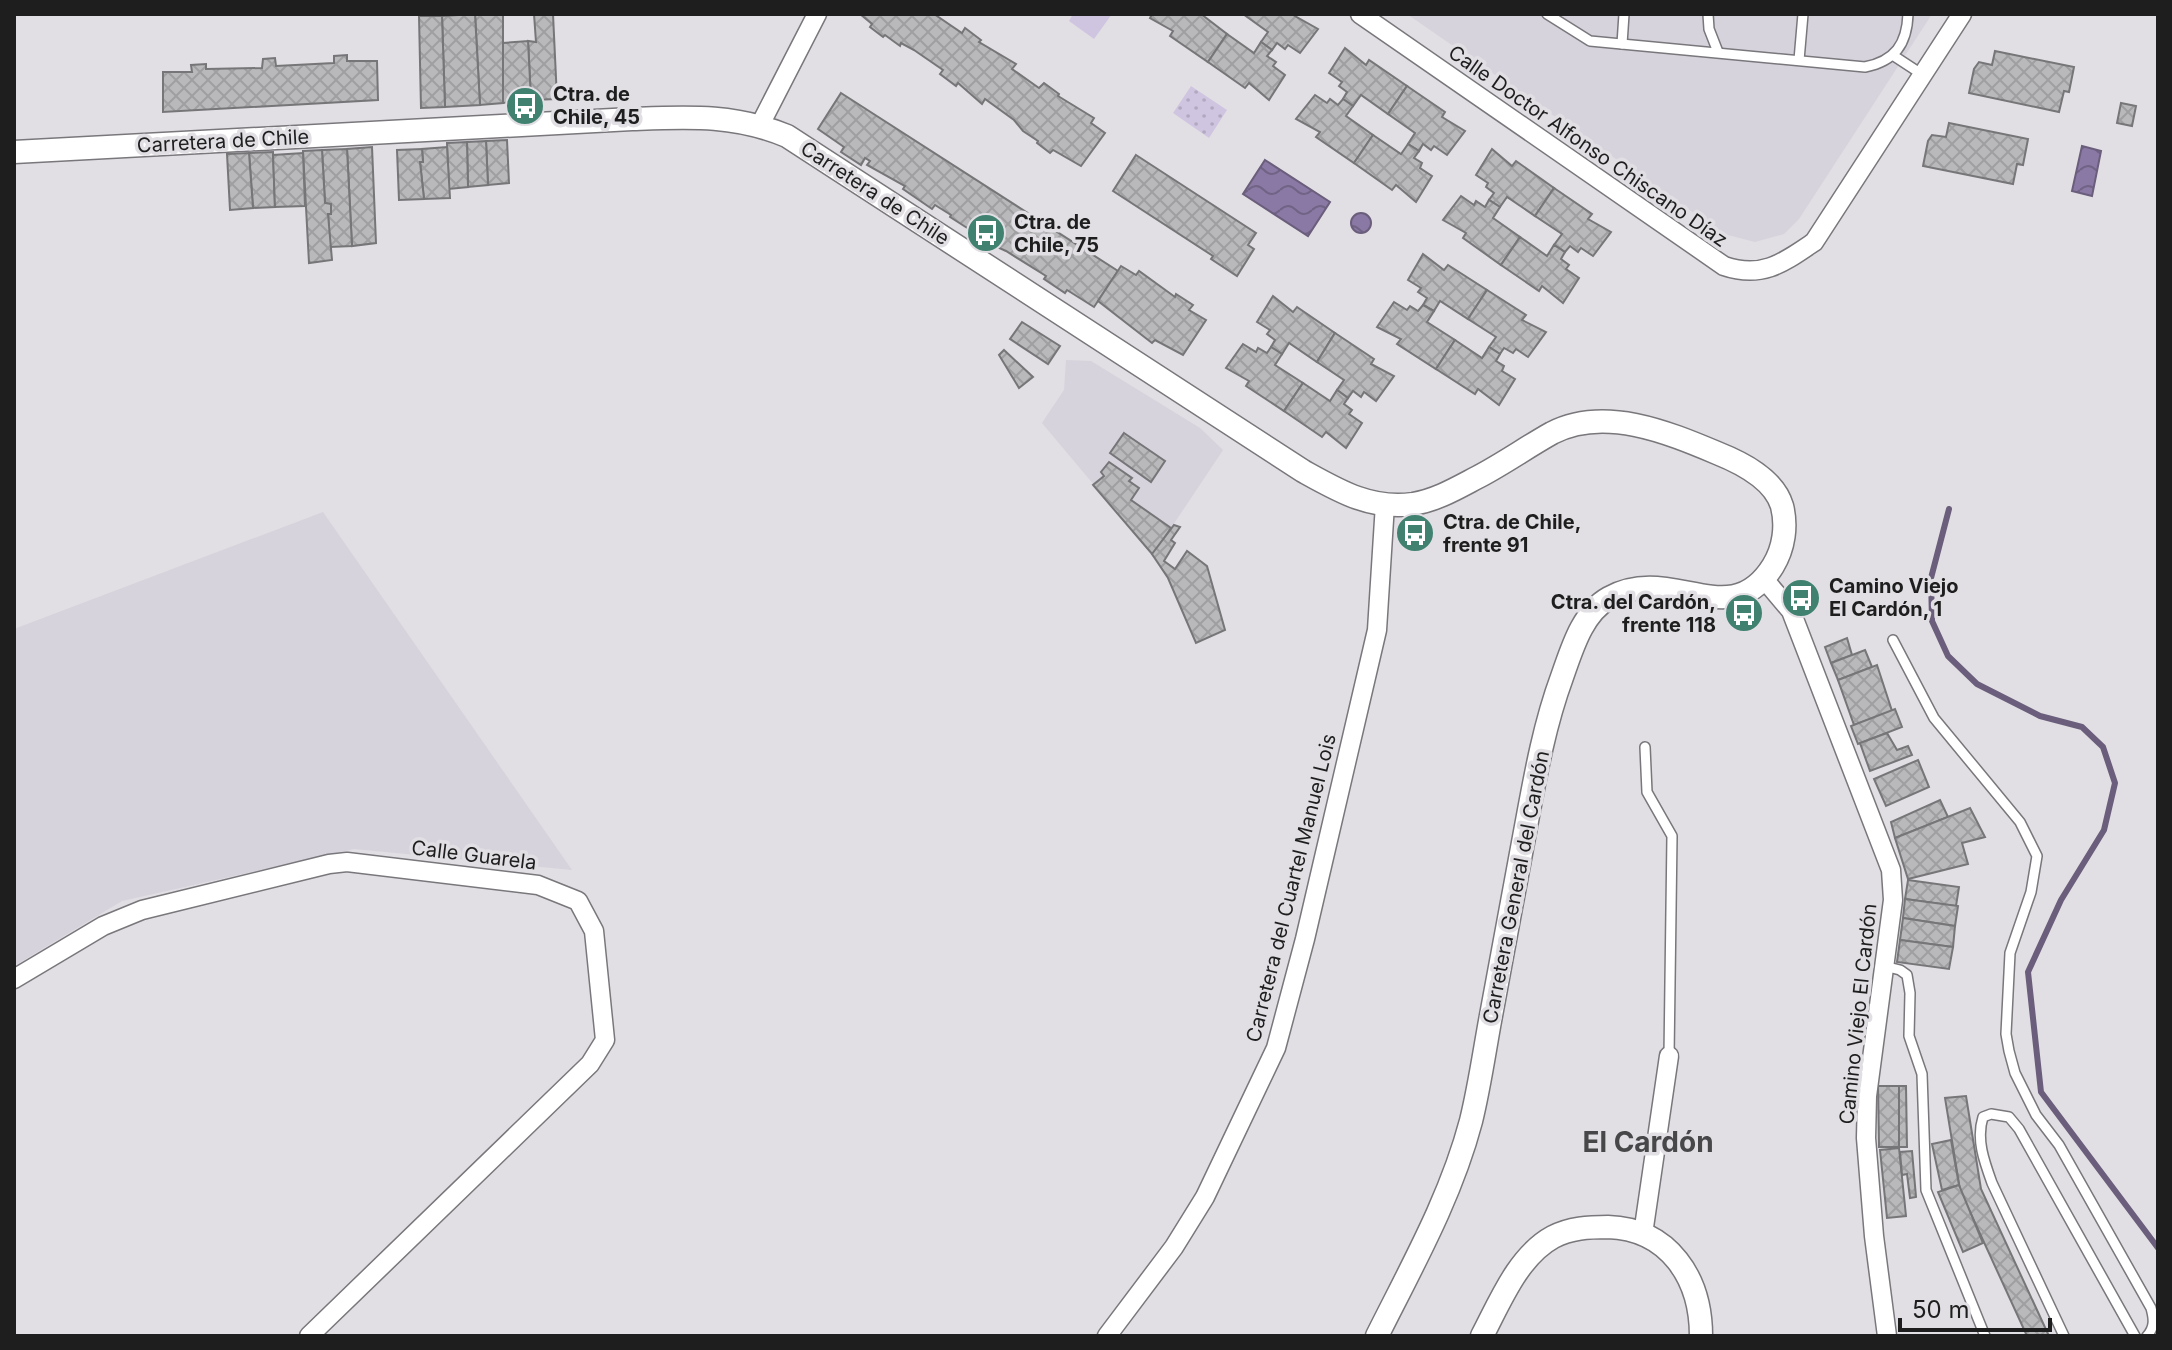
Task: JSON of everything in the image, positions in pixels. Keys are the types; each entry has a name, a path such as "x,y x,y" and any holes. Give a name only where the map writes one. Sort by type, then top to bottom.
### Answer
{"street":[{"path":"760,125 817,14"},
{"name":"Calle Doctor Alfonso Chiscano Díaz","path":"1360,14 1724,266 1743,272 1765,269 1787,261 1814,242 1962,14"},
{"name":"Carretera de Chile","path":"14,152 646,118 716,118 760,125 787,136 1303,471 1346,495 1385,504 1413,504 1439,497 1569,426 1581,422 1622,423 1687,440 1733,460 1769,484 1779,498 1785,526 1776,562 1764,579"},
{"name":"Carretera del Cuartel Manuel Lois","path":"1107,1336 1174,1247 1205,1197 1276,1048 1305,939 1377,630 1385,504"},
{"name":"Camino Viejo El Cardón","path":"1764,579 1791,611 1891,870 1893,900 1867,1096 1866,1138 1887,1336"},
{"name":"Carretera General del Cardón","path":"1377,1336 1449,1191 1471,1120 1537,768 1560,683 1580,630 1597,606 1630,589 1658,586 1727,598 1750,592 1764,579"},
{"name":"Calle Guarela","path":"14,979 103,926 142,910 329,864 347,862 538,885 578,901 594,931 605,1040 590,1064 309,1336"},
{"path":"1643,1234 1669,1056"},
{"path":"1482,1336 1518,1268 1553,1237 1585,1226 1643,1234 1670,1250 1691,1280 1701,1336"}],"lane":[{"path":"1547,14 1590,41 1865,67 1880,64 1894,56 1904,41 1908,14"},
{"path":"1622,44 1624,14"},
{"path":"1708,14 1709,29 1718,52"},
{"path":"1799,60 1803,14"},
{"path":"1894,56 1923,75"},
{"path":"1893,640 1934,718 2020,822 2037,856 2031,892 2010,953 2006,1034 2009,1051 2015,1073 2036,1115 2059,1145 2151,1308 2154,1320 2147,1336"},
{"path":"1645,747 1647,792 1672,836 1669,1056"},
{"path":"1884,966 1907,975 1910,993 1909,1036 1922,1074 1926,1190 1985,1336"},
{"path":"2064,1336 1982,1156 1980,1129 1983,1117 1991,1114 2009,1117 2019,1129 2135,1336"}],"shaded area":[{"path":"1073,14 1112,14 1094,39 1069,21"},
{"path":"1407,14 1932,14 1799,219 1784,234 1755,242 1724,234"},
{"path":"1191,86 1227,110 1209,138 1173,113"},
{"path":"1066,360 1091,361 1200,428 1223,450 1153,555 1042,423 1064,390"},
{"path":"323,512 572,870 354,849 122,901 14,966 14,629"}],"water":[{"path":"2082,146 2101,151 2092,196 2072,191"},
{"path":"1265,160 1330,202 1308,236 1243,194"},
{"path":"1357,213 1365,213 1371,223 1365,233 1357,233 1351,227 1351,219"}],"building":[{"path":"475,14 503,14 503,103 480,105"},
{"path":"475,14 480,105 445,107 442,16"},
{"path":"534,14 553,14 557,99 531,100 528,41 536,42"},
{"path":"860,14 934,14 962,33 965,28 981,40 979,42 1016,64 1012,69 1039,88 1044,83 1058,96 1094,118 1091,123 1105,133 1081,166 1053,150 1050,153 1014,120 985,99 982,104 958,83 956,86 940,74 943,70 914,50 901,43 900,46 885,35 883,37"},
{"path":"1152,14 1201,14 1227,34 1208,62 1170,36 1173,31 1150,18"},
{"path":"1243,14 1297,14 1295,16 1318,29 1300,53 1288,45 1285,49 1277,43 1272,50 1261,42 1268,32"},
{"path":"419,16 442,16 445,107 421,108"},
{"path":"1227,34 1254,53 1261,42 1272,50 1267,56 1276,62 1273,66 1285,75 1269,100 1249,83 1245,88 1208,62"},
{"path":"528,41 531,100 503,103 503,43"},
{"path":"1345,48 1366,65 1369,60 1407,86 1388,114 1361,95 1353,106 1343,99 1347,92 1339,86 1342,82 1329,73"},
{"path":"1995,51 2074,67 2069,92 2064,91 2059,112 1969,93 1974,69 1979,62 1992,65"},
{"path":"347,55 347,61 377,61 378,100 163,112 163,72 192,72 191,65 206,64 206,69 262,68 263,59 275,58 276,66 334,63 334,56"},
{"path":"1407,86 1445,112 1442,117 1465,131 1447,155 1434,146 1431,150 1423,144 1419,151 1408,144 1415,133 1388,114"},
{"path":"841,93 1118,271 1094,307 1067,290 1065,293 1044,279 1046,276 1006,251 995,246 994,249 973,236 975,233 951,215 935,205 932,209 903,189 905,186 867,165 870,161 865,158 861,165 841,152 844,147 818,129"},
{"path":"1315,95 1327,103 1330,99 1338,105 1343,99 1353,106 1346,116 1373,135 1354,163 1316,137 1320,132 1296,119"},
{"path":"2121,103 2136,106 2132,126 2117,123"},
{"path":"1949,123 2028,139 2023,165 2017,164 2013,184 1923,166 1928,141 1932,135 1946,137"},
{"path":"1373,135 1401,154 1408,144 1419,151 1414,158 1422,163 1420,168 1432,176 1416,202 1396,185 1392,190 1354,163"},
{"path":"507,140 509,183 488,185 486,141"},
{"path":"486,141 488,185 468,187 467,142"},
{"path":"467,142 468,187 449,189 447,143"},
{"path":"372,147 376,243 352,246 347,149"},
{"path":"447,147 450,198 424,199 420,162 423,162 422,149"},
{"path":"347,149 352,246 330,247 328,214 331,214 331,204 325,203 322,150"},
{"path":"422,149 423,162 420,162 424,199 399,200 397,150"},
{"path":"1492,149 1512,166 1516,161 1554,188 1535,216 1507,197 1500,207 1489,200 1494,193 1486,187 1488,183 1476,175"},
{"path":"322,150 325,203 331,204 331,214 328,214 332,260 309,263 303,151"},
{"path":"273,152 275,207 253,208 249,153"},
{"path":"249,153 253,208 230,210 227,154"},
{"path":"303,153 305,206 275,207 273,155"},
{"path":"1136,155 1256,233 1248,245 1254,249 1237,276 1211,259 1213,256 1113,191"},
{"path":"1554,188 1592,214 1588,219 1611,232 1593,256 1581,248 1578,252 1570,246 1565,252 1554,245 1562,234 1535,216"},
{"path":"1461,196 1474,205 1476,201 1485,207 1489,200 1500,207 1493,218 1520,237 1501,265 1463,238 1466,233 1443,220"},
{"path":"1520,237 1547,256 1554,245 1565,252 1561,259 1569,265 1566,269 1579,278 1563,303 1542,286 1539,291 1501,265"},
{"path":"1423,254 1444,270 1448,265 1487,290 1468,319 1440,301 1434,311 1423,305 1427,298 1418,292 1421,288 1408,280"},
{"path":"1121,266 1136,275 1139,271 1175,297 1176,294 1193,305 1189,310 1206,320 1183,355 1155,340 1152,343 1098,301"},
{"path":"1487,290 1526,315 1522,320 1546,332 1528,357 1516,349 1513,353 1504,348 1500,354 1489,347 1496,337 1468,319"},
{"path":"1273,296 1293,312 1297,307 1335,333 1317,362 1289,343 1282,354 1271,347 1275,340 1267,334 1270,330 1257,322"},
{"path":"1394,302 1407,310 1410,306 1418,311 1423,305 1434,311 1427,322 1455,340 1436,369 1397,344 1401,339 1377,327"},
{"path":"1022,322 1060,346 1048,364 1010,339"},
{"path":"1335,333 1374,359 1371,364 1394,376 1376,401 1364,392 1361,397 1353,391 1348,398 1337,390 1344,380 1317,362"},
{"path":"1455,340 1482,358 1489,347 1500,354 1496,361 1504,366 1502,371 1515,379 1499,405 1478,389 1475,394 1436,369"},
{"path":"1243,344 1256,352 1258,348 1267,353 1271,347 1282,354 1275,365 1303,383 1284,411 1246,386 1249,381 1226,368"},
{"path":"1004,350 1033,377 1019,388 999,355"},
{"path":"1303,383 1330,401 1337,390 1348,398 1344,404 1352,410 1349,414 1362,423 1346,448 1326,432 1322,437 1284,411"},
{"path":"1124,433 1165,461 1151,482 1110,453"},
{"path":"1109,462 1132,478 1129,481 1139,488 1131,500 1171,528 1153,555 1093,485 1104,476 1101,472"},
{"path":"1174,525 1180,527 1171,540 1175,543 1164,561 1175,569 1187,551 1207,566 1225,630 1196,643 1168,578 1152,554"},
{"path":"1847,638 1852,655 1831,663 1825,647"},
{"path":"1865,650 1872,667 1838,680 1831,663"},
{"path":"1877,665 1892,711 1854,725 1838,680"},
{"path":"1895,709 1902,727 1858,744 1851,726"},
{"path":"1887,733 1897,750 1908,746 1912,755 1870,771 1860,743"},
{"path":"1918,760 1929,787 1886,806 1874,779"},
{"path":"1940,800 1948,817 1895,838 1891,822"},
{"path":"1970,808 1985,837 1962,843 1968,864 1908,879 1895,838"},
{"path":"1908,880 1959,887 1956,906 1905,899"},
{"path":"1905,899 1958,906 1955,926 1903,918"},
{"path":"1903,918 1955,926 1953,947 1900,940"},
{"path":"1900,940 1953,947 1949,969 1897,962"},
{"path":"1878,1086 1899,1086 1899,1147 1879,1147"},
{"path":"1899,1086 1906,1086 1907,1147 1899,1147"},
{"path":"1966,1096 1981,1189 2049,1336 2027,1336 1960,1190 1945,1098"},
{"path":"1951,1140 1959,1185 1942,1190 1932,1144"},
{"path":"1899,1148 1906,1216 1887,1218 1880,1150"},
{"path":"1912,1151 1916,1197 1910,1198 1907,1174 1902,1175 1900,1152"},
{"path":"1959,1185 1983,1243 1963,1252 1938,1192"}],"waterway":[{"path":"1949,509 1931,578 1932,621 1948,656 1977,684 2040,716 2082,727 2103,747 2115,783 2104,830 2061,900 2028,972 2041,1092 2158,1248"}],"place":[{"name":"Ctra. de Chile, 45","path":"525,106"},
{"name":"Ctra. de Chile, 75","path":"986,233"},
{"name":"Ctra. de Chile, frente 91","path":"1415,533"},
{"name":"Camino Viejo El Cardón, 1","path":"1801,598"},
{"name":"Ctra. del Cardón, frente 118","path":"1744,613"}],"district":[{"name":"El Cardón","path":"1648,1142"}]}
